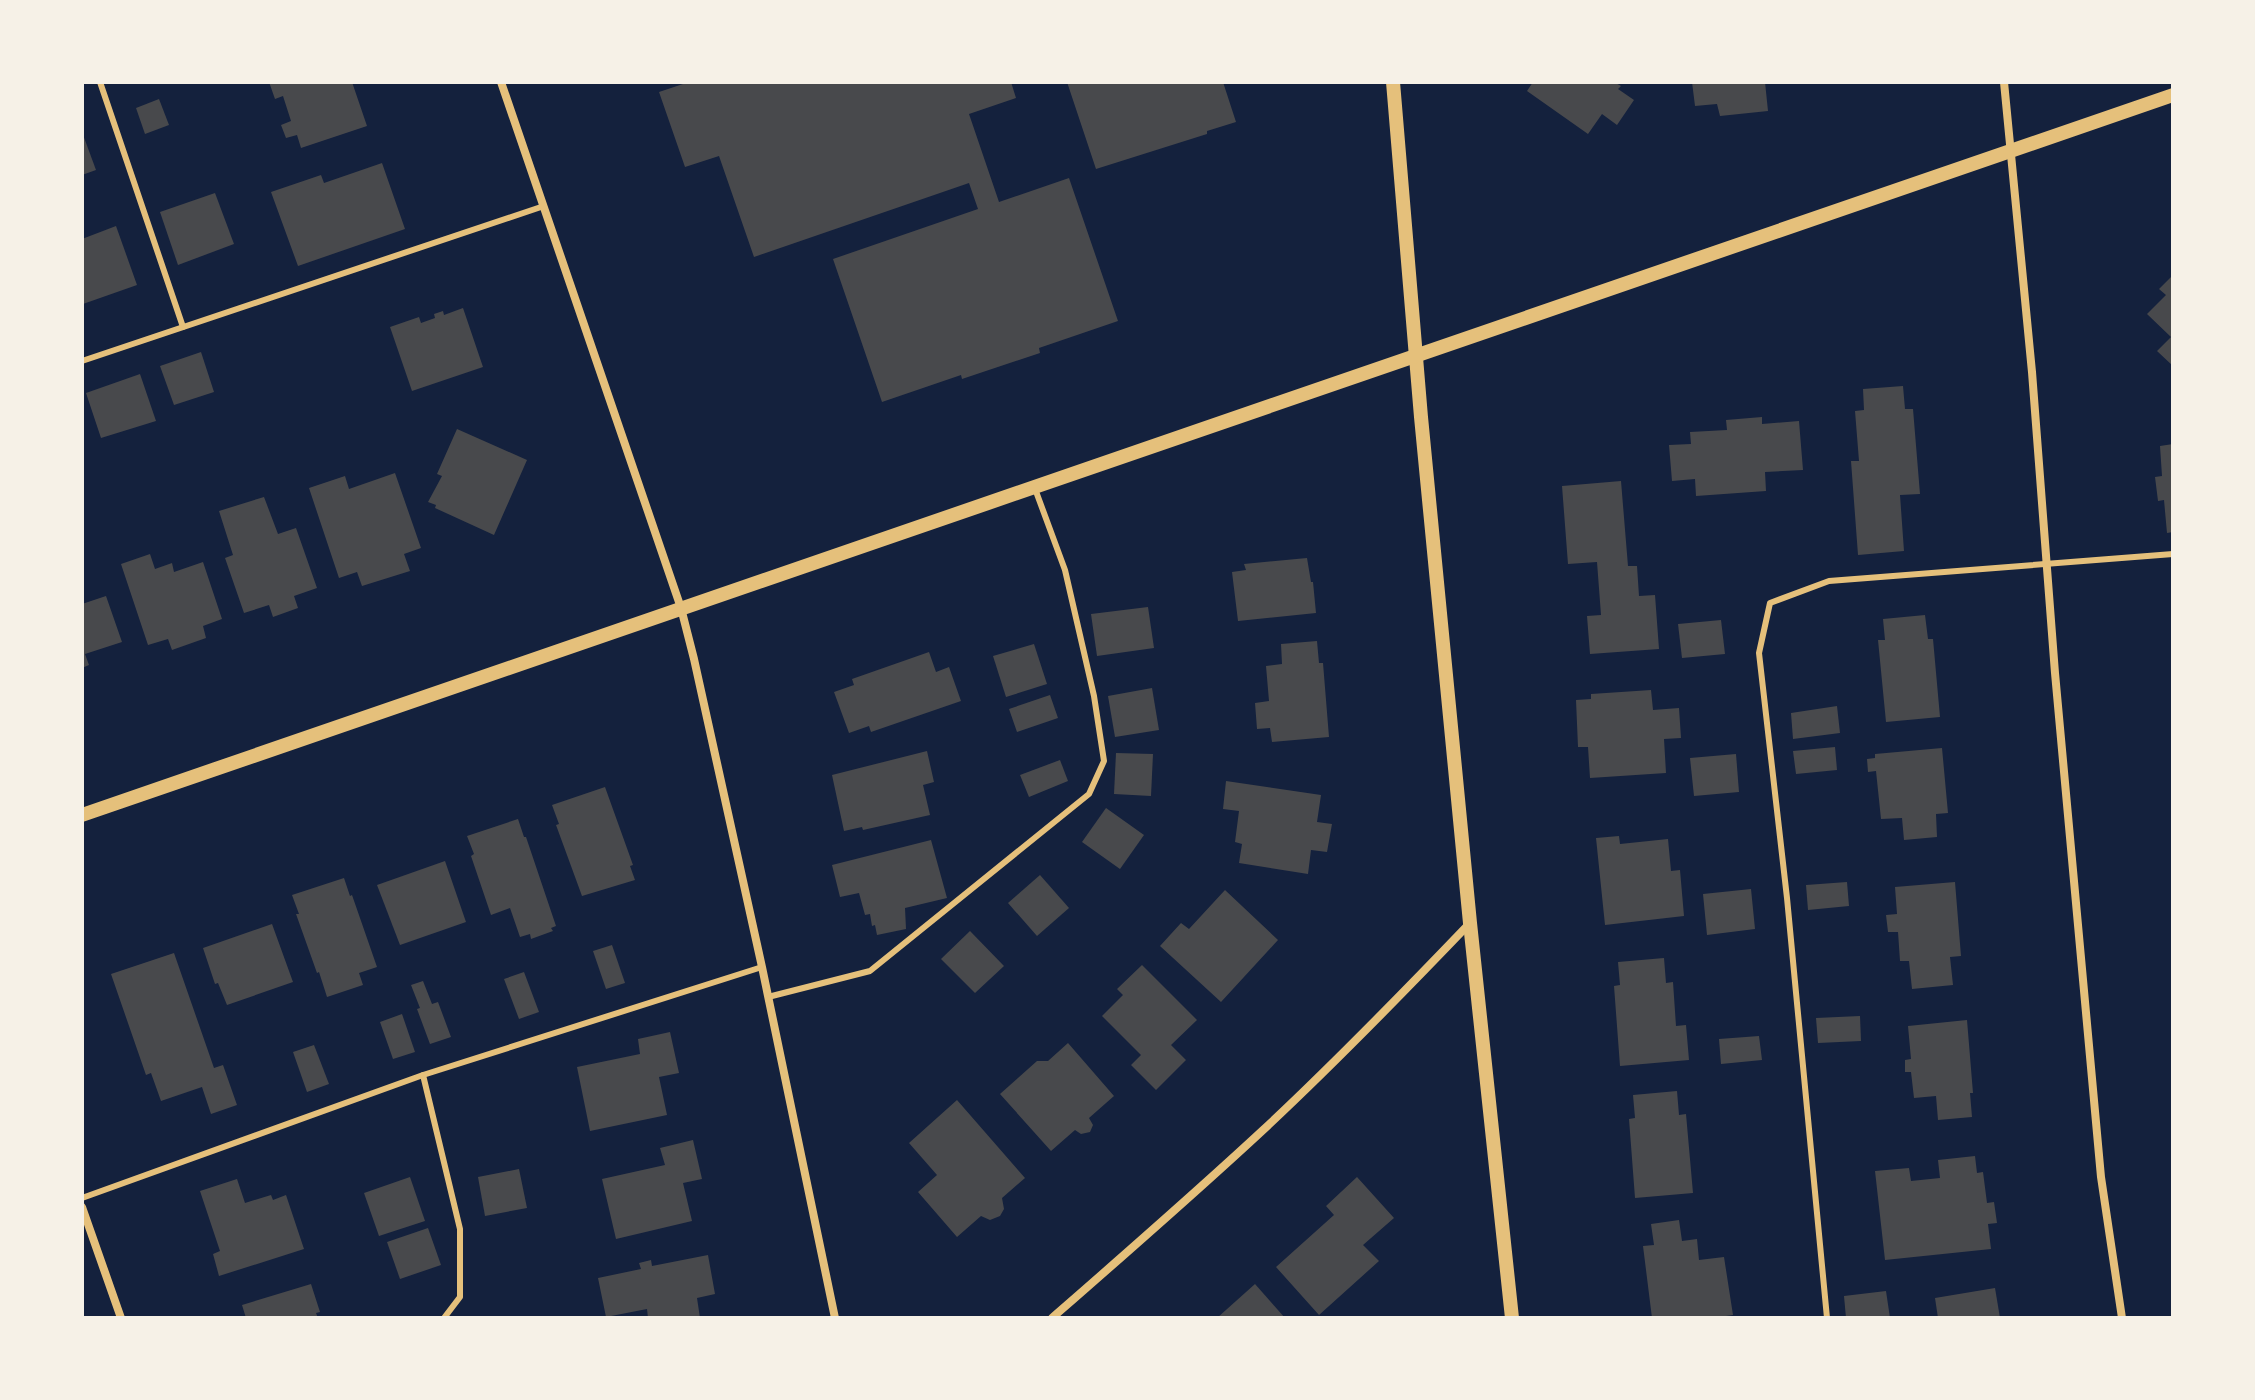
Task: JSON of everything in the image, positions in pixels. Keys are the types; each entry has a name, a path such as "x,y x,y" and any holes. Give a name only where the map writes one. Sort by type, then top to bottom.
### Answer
{"street":[{"path":"501,82 681,608 762,967 835,1318"},
{"path":"1393,82 1470,923 1512,1318"},
{"path":"2004,82 2101,1177 2122,1318"},
{"path":"82,815 2173,95"},
{"path":"1052,1318 1264,1130 1470,923"},
{"path":"82,1207 121,1318"}],"lane":[{"path":"100,82 183,327"},
{"path":"82,361 544,206"},
{"path":"768,997 870,971 1089,794 1104,761 1094,696 1065,570 1034,486"},
{"path":"1827,1318 1787,898 1759,653 1770,603 1829,581 2173,554"},
{"path":"82,1198 423,1075 762,967"},
{"path":"423,1075 460,1229 460,1297 444,1318"}],"building":[{"path":"269,82 352,82 367,126 301,148 297,135 286,138 281,125 291,121 283,96 275,99"},
{"path":"689,82 1011,82 1016,98 969,114 999,202 1069,178 1118,321 1039,348 1040,353 882,402 833,259 978,209 969,183 754,257 719,156 685,167 659,92"},
{"path":"1067,82 1223,82 1236,122 1096,169"},
{"path":"1533,82 1614,82 1621,86 1618,89 1634,100 1617,125 1602,114 1588,134 1527,91"},
{"path":"1692,82 1765,82 1768,111 1720,116 1717,104 1695,106"},
{"path":"159,99 169,125 145,134 136,108"},
{"path":"82,132 96,170 82,175"},
{"path":"382,163 405,229 298,266 271,192 321,175 324,183"},
{"path":"215,193 234,244 178,265 160,212"},
{"path":"116,226 137,285 83,304 82,239"},
{"path":"2173,275 2173,366 2157,351 2171,337 2147,314 2166,295 2159,289"},
{"path":"463,308 483,367 412,391 390,327 419,317 421,323 435,318 434,314 443,311 444,315"},
{"path":"201,352 214,392 174,405 160,366"},
{"path":"140,374 156,421 101,438 86,393"},
{"path":"1903,386 1905,409 1913,409 1920,494 1900,495 1904,551 1858,555 1851,461 1859,461 1855,411 1864,410 1863,389"},
{"path":"1762,417 1762,424 1799,421 1803,470 1765,472 1766,491 1696,496 1695,479 1672,481 1669,445 1691,444 1690,432 1727,430 1726,420"},
{"path":"457,429 527,460 494,535 428,502 442,476 437,474"},
{"path":"2173,444 2173,532 2167,533 2164,500 2158,501 2155,477 2162,476 2160,446"},
{"path":"395,473 421,548 404,554 410,571 362,586 357,572 339,578 309,488 345,476 349,489"},
{"path":"1621,481 1628,566 1637,566 1639,596 1655,595 1659,649 1590,654 1587,616 1601,615 1597,562 1568,564 1562,486"},
{"path":"264,497 278,534 296,528 317,588 294,596 298,608 273,617 269,605 244,613 225,558 233,555 219,511"},
{"path":"150,554 155,569 172,563 174,572 203,562 222,619 203,626 206,638 172,650 168,639 148,645 121,564"},
{"path":"1307,558 1316,613 1238,621 1232,572 1246,570 1244,564"},
{"path":"106,596 122,642 85,654 89,665 82,668 82,604"},
{"path":"1148,607 1154,648 1097,656 1091,614"},
{"path":"1925,615 1928,639 1933,639 1940,717 1886,722 1878,640 1885,640 1883,619"},
{"path":"1721,620 1725,654 1682,658 1678,624"},
{"path":"1317,641 1319,663 1323,663 1329,737 1272,742 1270,728 1257,729 1255,703 1269,701 1266,666 1282,664 1281,644"},
{"path":"1034,644 1047,684 1006,697 993,656"},
{"path":"929,652 936,672 949,667 961,701 871,732 869,726 849,733 834,692 854,685 852,679"},
{"path":"1152,688 1159,730 1115,737 1108,696"},
{"path":"1651,690 1653,710 1679,708 1681,738 1664,739 1666,773 1590,778 1588,747 1578,747 1576,700 1591,699 1591,694"},
{"path":"1050,695 1058,718 1017,732 1009,709"},
{"path":"1837,706 1840,733 1793,739 1791,713"},
{"path":"1835,747 1837,770 1796,774 1793,751"},
{"path":"1942,748 1948,813 1936,814 1937,837 1904,840 1902,818 1881,819 1876,771 1868,772 1867,759 1875,758 1875,754"},
{"path":"927,751 934,782 923,785 930,815 863,830 862,827 844,831 832,775"},
{"path":"1116,753 1153,754 1151,796 1114,794"},
{"path":"1736,754 1739,792 1694,796 1690,758"},
{"path":"1060,760 1068,781 1029,797 1020,775"},
{"path":"1226,781 1321,795 1317,822 1332,824 1327,852 1311,850 1308,874 1239,863 1242,844 1235,842 1239,811 1223,809"},
{"path":"605,787 633,865 630,866 635,880 582,896 556,825 559,824 552,805"},
{"path":"1106,808 1144,835 1120,869 1082,842"},
{"path":"518,819 556,926 551,928 553,931 531,939 530,934 520,937 510,908 491,915 467,836"},
{"path":"1619,836 1620,844 1668,839 1671,871 1680,870 1684,916 1605,925 1596,838"},
{"path":"931,840 947,898 905,908 906,929 877,935 870,914 865,915 859,893 840,897 832,865"},
{"path":"445,861 466,922 400,945 377,885"},
{"path":"1040,875 1069,908 1037,936 1008,903"},
{"path":"344,878 377,967 359,973 363,985 327,997 292,895"},
{"path":"1847,882 1849,906 1808,910 1806,885"},
{"path":"1955,882 1961,956 1950,957 1953,985 1912,989 1909,961 1900,961 1898,932 1888,932 1886,915 1897,914 1895,887"},
{"path":"1751,889 1755,929 1707,935 1703,894"},
{"path":"1225,890 1278,940 1221,1002 1160,946 1181,923 1189,929"},
{"path":"272,924 293,982 227,1005 218,983 215,984 203,948"},
{"path":"970,931 1004,966 975,993 941,959"},
{"path":"612,945 625,983 606,989 593,951"},
{"path":"174,953 214,1068 223,1065 237,1105 211,1114 202,1087 161,1101 151,1073 146,1075 111,974"},
{"path":"1664,958 1666,983 1673,982 1676,1026 1686,1025 1689,1060 1620,1066 1614,986 1620,985 1618,962"},
{"path":"1142,965 1197,1020 1171,1045 1186,1060 1156,1090 1131,1065 1141,1055 1102,1016 1123,995 1117,989"},
{"path":"524,972 539,1012 519,1019 504,979"},
{"path":"423,981 432,1004 438,1002 451,1037 430,1044 411,985"},
{"path":"402,1014 415,1052 393,1059 380,1022"},
{"path":"1860,1016 1861,1041 1818,1043 1816,1018"},
{"path":"1967,1020 1972,1117 1938,1120 1936,1096 1914,1098 1911,1072 1905,1072 1905,1060 1911,1059 1908,1026"},
{"path":"670,1032 679,1073 659,1077 667,1115 590,1131 577,1067 640,1054 638,1039"},
{"path":"1759,1036 1762,1060 1721,1064 1719,1039"},
{"path":"1068,1043 1114,1096 1089,1118 1093,1125 1090,1132 1081,1134 1075,1130 1051,1151 1000,1094 1037,1061 1048,1061"},
{"path":"314,1045 329,1084 307,1092 293,1052"},
{"path":"1677,1091 1679,1115 1686,1114 1693,1193 1635,1198 1629,1119 1635,1118 1633,1095"},
{"path":"957,1100 1025,1178 1002,1198 1004,1209 1000,1216 990,1220 981,1216 957,1237 918,1192 937,1175 909,1143"},
{"path":"693,1140 702,1179 683,1183 692,1221 616,1239 602,1179 665,1165 660,1148"},
{"path":"1975,1156 1977,1173 1983,1172 1987,1203 1994,1202 1997,1223 1988,1224 1991,1249 1885,1260 1875,1171 1909,1168 1911,1181 1940,1178 1938,1160"},
{"path":"519,1169 527,1208 485,1216 478,1177"},
{"path":"410,1177 425,1221 379,1236 364,1193"},
{"path":"1357,1177 1394,1218 1363,1245 1379,1261 1319,1315 1276,1267 1334,1215 1326,1206"},
{"path":"237,1179 245,1203 271,1195 273,1200 286,1195 304,1249 219,1276 213,1254 220,1251 200,1191"},
{"path":"1679,1220 1682,1241 1697,1239 1699,1260 1724,1257 1733,1315 1652,1318 1643,1246 1654,1245 1651,1224"},
{"path":"428,1228 441,1265 400,1279 387,1242"},
{"path":"708,1255 715,1294 697,1298 700,1318 648,1318 647,1309 606,1317 598,1278 641,1269 639,1263 651,1260 652,1266"},
{"path":"311,1284 320,1312 316,1313 318,1318 246,1318 242,1305"},
{"path":"1255,1284 1285,1318 1217,1318"},
{"path":"1995,1288 2000,1318 1938,1318 1935,1298"},
{"path":"1886,1291 1890,1318 1846,1318 1844,1296"}]}
